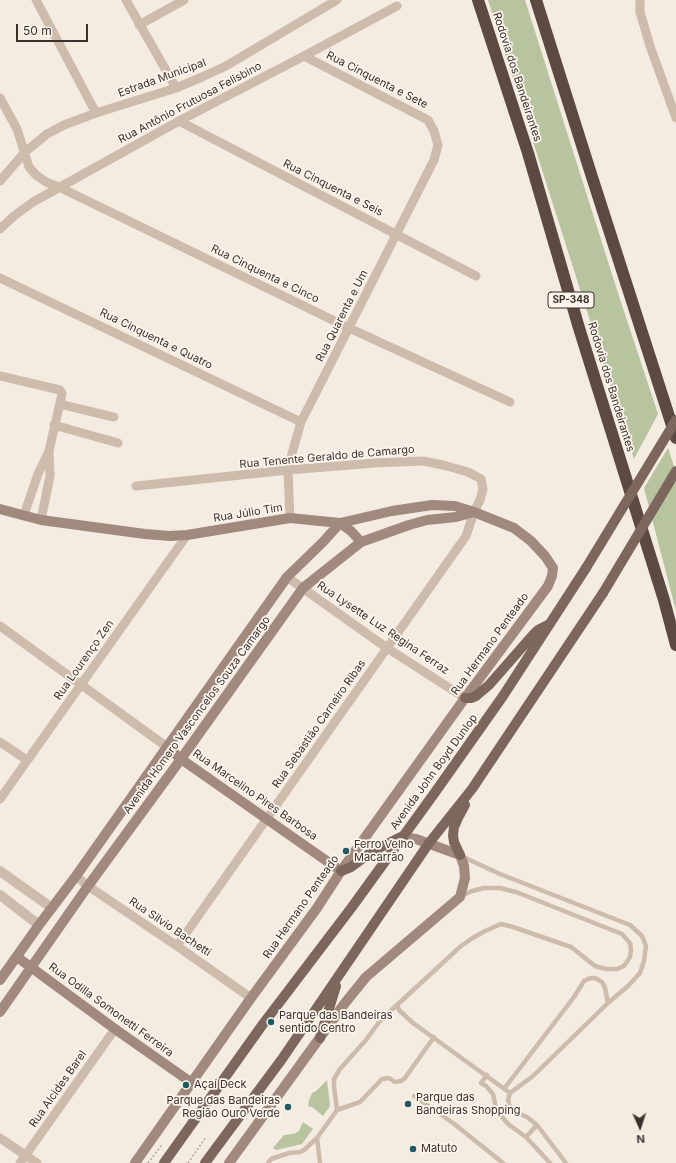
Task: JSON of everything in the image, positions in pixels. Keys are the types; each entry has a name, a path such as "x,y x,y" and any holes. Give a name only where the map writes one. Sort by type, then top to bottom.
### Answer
{"highway":[{"name":"Rodovia dos Bandeirantes","path":"478,0 528,153 576,320 664,600 676,644"},
{"path":"536,0 676,438"}],"main road":[{"name":"Avenida John Boyd Dunlop","path":"164,1163 264,1024 352,907 503,696 586,568 676,420"},
{"path":"205,1163 282,1059 429,843 472,789 603,594 676,471"},
{"name":"Rua Júlio Tim","path":"0,509 41,520 145,534 187,535 290,518 340,523 392,511 432,505 455,506 514,528 531,541 545,556 553,568"},
{"name":"Avenida Homero Vasconcelos Souza Camargo","path":"0,1012 88,886 303,588 361,542 427,520 456,517 474,512"},
{"name":"Avenida Homero Vasconcelos Souza Camargo","path":"0,980 76,876 287,577 340,523"},
{"path":"340,523 351,531 361,542"},
{"name":"Rua Hermano Penteado","path":"135,1163 251,998 317,908 341,871 465,698 548,586 553,568"},
{"path":"465,698 476,696 538,630 551,623"},
{"name":"Rua Marcelino Pires Barbosa","path":"167,746 181,759 341,871"},
{"path":"229,1163 366,976 460,897 465,878 464,866 454,842 453,835 458,818 472,789"},
{"path":"341,871 351,868 373,851 402,837 429,843 460,855"},
{"name":"Rua Odilla Somonetti Ferreira","path":"17,957 192,1083"},
{"path":"320,1038 340,975"},
{"path":"159,1163 171,1153"}],"street":[{"path":"36,0 96,113"},
{"path":"126,0 176,88"},
{"path":"140,24 184,0"},
{"name":"Estrada Municipal","path":"0,181 25,152 47,134 64,125 96,113 176,88 202,78 226,66 337,0"},
{"path":"640,0 640,12 650,46 676,118"},
{"name":"Rua Antônio Frutuosa Felisbino","path":"0,229 14,216 34,202 179,121 397,6"},
{"name":"Rua Cinquenta e Sete","path":"304,56 428,120 434,131"},
{"name":"Rua Cinquenta e Cinco","path":"0,98 17,128 29,167 36,175 46,182 349,328 510,402"},
{"name":"Rua Cinquenta e Seis","path":"179,121 476,276"},
{"name":"Rua Quarenta e Um","path":"290,518 288,470 301,422 434,160 438,146 434,131"},
{"name":"Rua Cinquenta e Quatro","path":"0,278 301,422"},
{"path":"0,376 60,390 62,394 49,451 50,476 41,520"},
{"path":"60,404 114,417"},
{"path":"54,425 118,443"},
{"path":"24,515 38,474 49,451"},
{"name":"Rua Tenente Geraldo de Camargo","path":"136,486 288,470 423,461 468,472 481,479 483,489 480,500 474,512"},
{"name":"Rua Sebastião Carneiro Ribas","path":"177,946 466,536 474,512"},
{"name":"Rua Lourenço Zen","path":"0,799 187,535"},
{"name":"Rua Lysette Luz Regina Ferraz","path":"287,577 387,648 465,698"},
{"name":"Rua Marcelino Pires Barbosa","path":"0,626 167,746"},
{"path":"0,742 27,760"},
{"path":"0,871 52,908"},
{"name":"Rua Silvio Bachetti","path":"76,876 88,886 251,998"},
{"path":"0,895 39,925"},
{"name":"Rua Alcides Barel","path":"23,1159 115,1029"},
{"path":"0,1138 23,1159 37,1163"}],"lane":[{"path":"460,855 500,874 630,925 642,936 646,946 644,961 640,973 628,986 608,1003 533,1076 510,1093 508,1104 512,1111 527,1117 537,1125 566,1163"},
{"path":"337,1110 334,1080 340,1069 366,1040 379,1022 461,946 485,931 501,924 513,927 571,947 595,966 606,969 617,969 624,966 630,958 630,943 622,934 516,892 500,888 484,888 472,891 460,897"},
{"path":"504,1089 574,997 584,981 595,978 602,982 605,988 608,1003"},
{"path":"397,1005 399,1010 413,1022 510,1093"},
{"path":"268,1163 277,1157 304,1150 316,1138 337,1110 360,1102 382,1078 389,1078 395,1082 401,1081 405,1078 434,1037"},
{"path":"487,1075 481,1083 486,1086 492,1094 496,1108 503,1118 508,1124 526,1138 550,1163"},
{"path":"414,1096 453,1123 503,1163"},
{"path":"526,1138 537,1125"},
{"path":"316,1138 320,1163"}],"path":[{"path":"188,1163 206,1137"}],"green space":[{"path":"488,0 525,0 658,414 634,459"},
{"path":"668,448 676,472 676,611 644,488"},
{"path":"327,1080 330,1106 323,1116 312,1107 308,1106 312,1093"},
{"path":"303,1122 313,1129 302,1144 276,1150 273,1148 284,1135 293,1134 299,1131"}],"place":[{"name":"Ferro Velho Macarrão","path":"346,851"},
{"name":"Parque das Bandeiras sentido Centro","path":"271,1022"},
{"name":"Açaí Deck","path":"186,1085"},
{"name":"Parque das Bandeiras Shopping","path":"408,1104"},
{"name":"Parque das Bandeiras Região Ouro Verde","path":"288,1107"},
{"name":"Matuto","path":"413,1149"}]}
